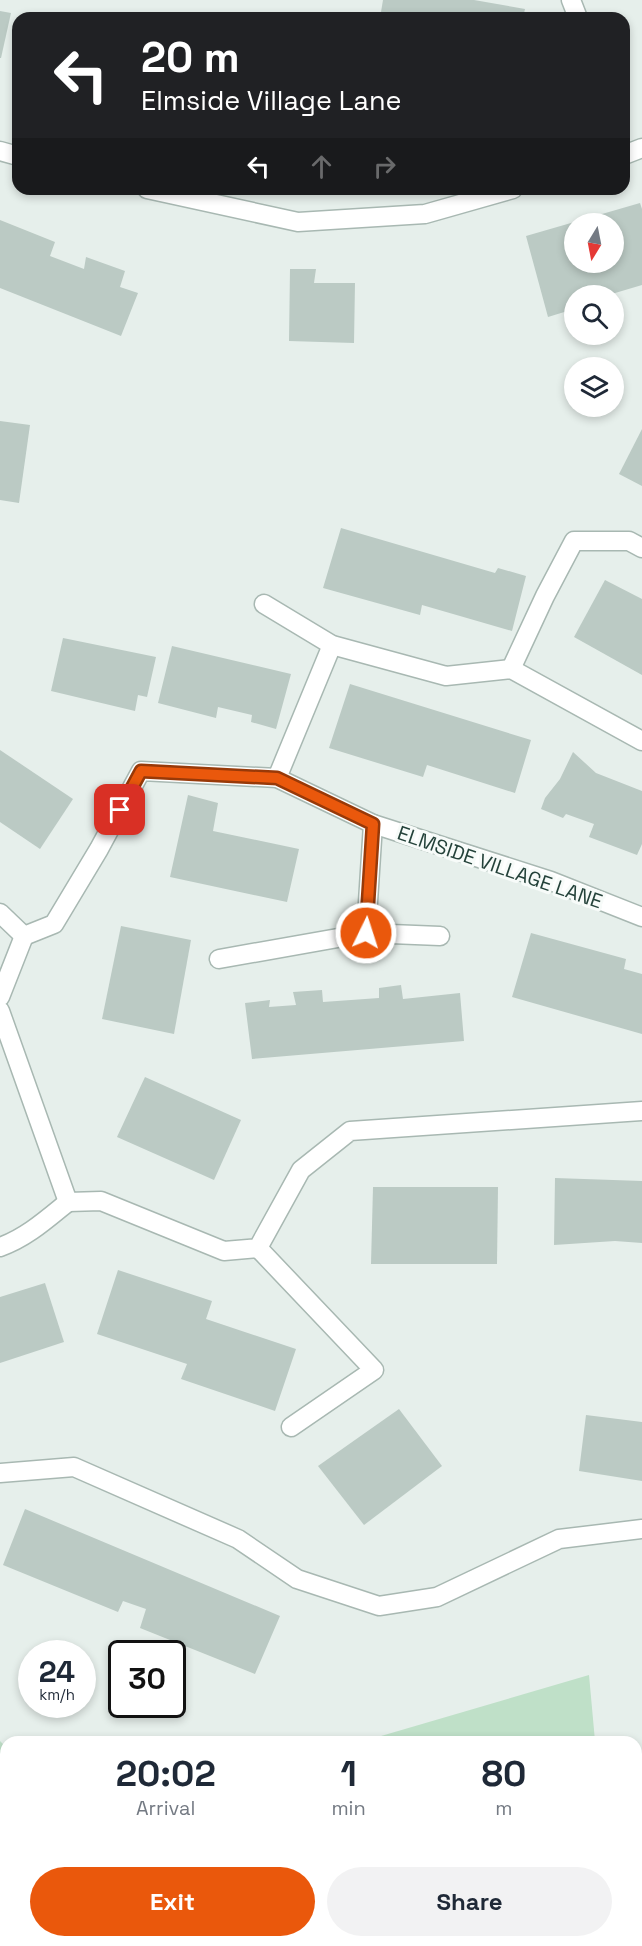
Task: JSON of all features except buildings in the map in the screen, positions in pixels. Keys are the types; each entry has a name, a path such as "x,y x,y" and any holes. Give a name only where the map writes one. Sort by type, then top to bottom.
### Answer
{"street":[{"path":"174,195 298,222 425,214 492,195"},
{"path":"511,669 574,541 629,541 642,548"},
{"path":"264,604 332,645 446,676 511,669 642,741"},
{"path":"277,778 332,645"},
{"name":"ELMSIDE VILLAGE LANE","path":"24,936 54,924 99,849 141,771 277,778 373,824 551,881 642,917"},
{"path":"366,933 373,824"},
{"path":"0,913 24,936 0,997"},
{"path":"219,959 366,933 440,936"},
{"path":"0,1011 68,1202"},
{"path":"258,1248 301,1170 350,1131 642,1111"},
{"path":"0,1247 13,1242 44,1222 68,1202 101,1201 224,1251 258,1248"},
{"path":"258,1248 374,1370 291,1428"},
{"path":"0,1473 74,1467 238,1539 297,1579 379,1606 437,1597 560,1539 642,1529"}],"green space":[{"path":"589,1675 595,1736 381,1736"}],"route":[{"path":"120,810 141,771 277,778 373,824 366,933"}]}
